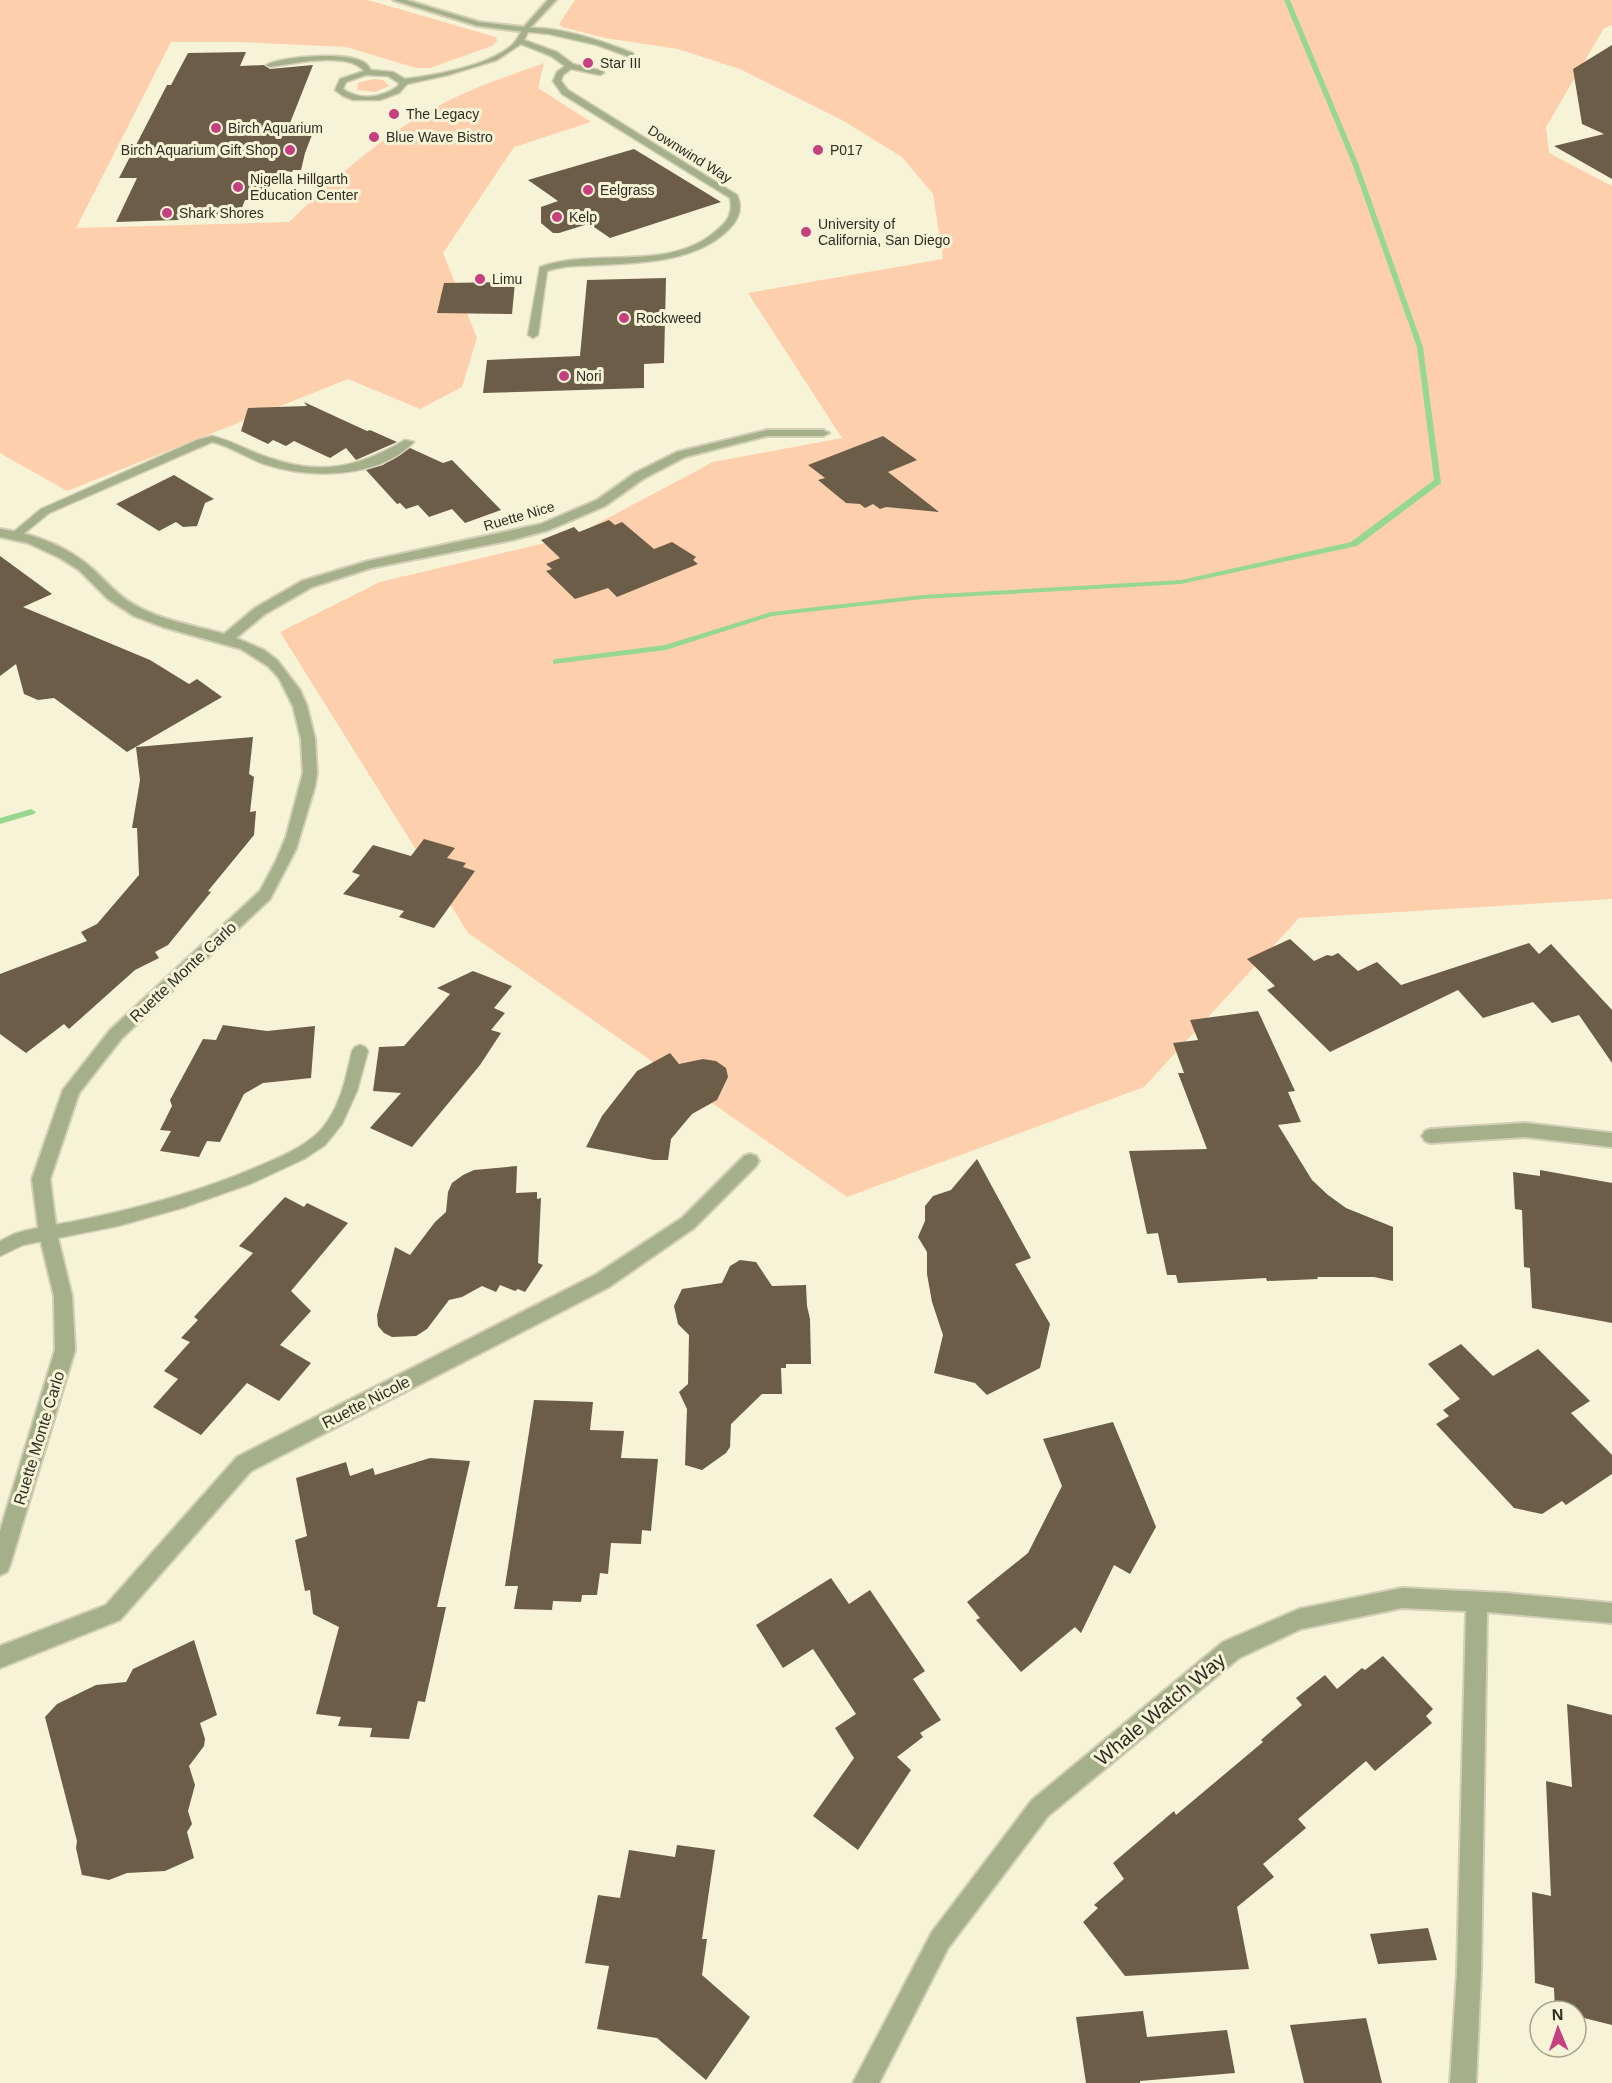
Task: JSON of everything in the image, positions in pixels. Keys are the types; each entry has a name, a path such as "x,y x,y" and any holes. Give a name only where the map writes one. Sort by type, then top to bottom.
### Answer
{"street":[{"path":"397,0 478,24 526,30 552,0"},
{"name":"Ruette Nice","path":"225,639 260,611 307,584 368,565 512,536 545,527 601,503 639,476 681,454 767,433 823,433"},
{"path":"0,534 17,534"},
{"name":"Ruette Monte Carlo","path":"0,1565 65,1350 63,1296 48,1234 41,1179 71,1090 116,1034 265,895 281,871 295,836 310,774 307,728 295,692 279,668 258,652 225,639 140,614 108,593 83,567 17,534"},
{"path":"1431,1136 1525,1130 1612,1140"},
{"name":"Ruette Nicole","path":"0,1657 113,1613 244,1464 602,1281 688,1223 750,1161"},
{"name":"Whale Watch Way","path":"866,2083 940,1940 1040,1808 1231,1650 1299,1619 1402,1598 1612,1613"},
{"path":"1463,2083 1469,1972 1477,1602"}],"lane":[{"path":"403,82 402,87 391,94 370,98 350,96 339,90 343,81 369,73 395,76 403,82 433,78 456,71 506,52 519,41 526,30 549,32 589,41 630,54"},
{"path":"519,41 554,54 570,66 600,74"},
{"path":"270,65 333,58 362,64 369,73"},
{"name":"Downwind Way","path":"533,335 543,269 557,263 644,259 701,245 721,233 734,218 737,206 734,197 565,92 557,81 560,74 570,66"},
{"path":"17,534 45,511 201,442 213,439 273,465 294,470 321,471 355,467 376,461 409,442"},
{"path":"0,1249 20,1239 161,1208 215,1191 307,1151 331,1129 352,1086 360,1051"}],"shaded area":[{"path":"0,0 368,0 496,37 497,41 492,46 430,68 416,68 346,47 239,42 171,42 76,228 289,222 363,156 403,127 458,96 544,63 538,88 591,122 514,147 443,253 477,338 462,387 420,409 348,379 67,491 0,453"},
{"path":"575,0 1612,0 1612,25 1604,28 1546,127 1549,153 1612,186 1612,899 1299,918 1144,1087 847,1197 468,933 280,632 380,582 574,536 713,462 842,438 748,293 943,259 933,194 902,157 842,120 740,69 678,49 605,38 562,27 559,24"},
{"path":"373,79 383,80 389,86 375,92 357,90 358,83"}],"building":[{"path":"1612,45 1612,179 1554,146 1604,134 1582,124 1573,69"},
{"path":"246,52 240,66 264,65 270,69 313,65 290,123 317,122 301,170 292,172 279,170 278,176 272,176 264,200 245,200 238,218 116,222 137,178 119,178 167,85 171,85 188,53"},
{"path":"634,149 721,202 610,238 591,223 553,233 541,223 541,207 558,201 528,180"},
{"path":"666,278 664,363 644,364 644,388 483,393 487,360 580,356 587,280"},
{"path":"515,282 512,314 437,313 444,283"},
{"path":"304,402 397,442 356,460 346,448 330,458 294,441 286,446 273,440 268,444 241,431 248,408 307,406"},
{"path":"883,436 917,460 888,472 939,512 886,507 880,509 873,504 865,508 860,504 846,503 818,480 825,478 808,465"},
{"path":"410,448 443,463 452,460 501,510 465,523 452,509 429,517 418,505 406,509 400,503 397,504 366,470 383,465"},
{"path":"174,475 214,499 205,503 197,526 183,527 176,522 159,531 116,504"},
{"path":"609,520 615,525 622,522 654,549 672,542 696,557 693,560 698,564 617,597 608,588 575,599 546,571 552,569 546,564 560,558 541,540 574,527 579,532"},
{"path":"0,556 52,594 23,607 150,660 189,684 197,679 222,697 127,752 54,698 38,700 24,694 16,664 0,676"},
{"path":"253,737 249,774 254,777 250,812 256,811 254,835 168,945 155,952 159,958 135,970 69,1029 64,1024 26,1053 0,1034 0,974 87,941 81,932 97,924 139,875 137,828 132,828 140,780 136,747"},
{"path":"424,839 455,848 447,858 466,863 463,867 475,871 434,928 399,917 404,911 343,894 360,875 352,872 373,845 411,856"},
{"path":"1290,939 1314,961 1338,953 1358,971 1377,962 1401,985 1529,943 1539,954 1551,944 1612,1010 1612,1063 1579,1015 1552,1023 1533,1002 1483,1018 1458,990 1330,1052 1267,990 1275,986 1247,959"},
{"path":"473,971 512,986 494,1008 505,1013 491,1030 501,1033 480,1065 412,1147 370,1128 401,1093 373,1091 379,1047 404,1046 450,994 437,988"},
{"path":"1258,1011 1295,1091 1288,1092 1301,1122 1278,1125 1312,1180 1328,1195 1346,1208 1393,1227 1393,1281 1374,1277 1317,1277 1318,1279 1267,1281 1266,1278 1178,1283 1176,1275 1167,1275 1158,1233 1147,1234 1129,1151 1207,1149 1178,1073 1184,1073 1173,1043 1198,1040 1190,1020"},
{"path":"223,1025 267,1031 315,1026 311,1078 263,1083 244,1094 220,1142 207,1141 199,1157 160,1151 171,1131 160,1130 172,1106 170,1100 203,1039 216,1040"},
{"path":"670,1053 679,1064 703,1059 716,1061 726,1068 728,1077 717,1100 692,1114 671,1139 668,1160 654,1160 586,1147 602,1116 637,1071"},
{"path":"977,1159 1031,1258 1015,1264 1050,1324 1040,1368 987,1395 975,1383 934,1373 943,1335 932,1302 927,1274 927,1252 918,1237 925,1221 925,1206 933,1196 951,1190"},
{"path":"517,1166 516,1193 537,1192 537,1199 541,1198 538,1263 543,1265 525,1292 500,1285 496,1292 482,1286 462,1297 449,1300 427,1329 416,1336 392,1337 384,1333 378,1326 377,1315 395,1247 410,1255 435,1222 446,1212 448,1192 452,1183 463,1175 474,1170"},
{"path":"1540,1170 1612,1183 1612,1323 1532,1308 1530,1268 1524,1267 1522,1210 1515,1209 1513,1172 1540,1176"},
{"path":"285,1197 304,1207 307,1203 348,1223 291,1291 311,1311 280,1345 311,1363 279,1401 247,1383 201,1435 153,1407 178,1379 164,1371 190,1342 181,1338 198,1320 194,1317 253,1253 239,1246"},
{"path":"740,1260 756,1262 772,1286 806,1285 810,1319 811,1364 786,1364 786,1368 781,1368 782,1394 762,1394 731,1424 730,1447 726,1453 702,1470 685,1465 687,1409 679,1392 688,1384 689,1335 678,1324 674,1306 682,1289 722,1283 730,1266"},
{"path":"1461,1344 1493,1376 1538,1349 1590,1401 1571,1413 1612,1455 1612,1474 1566,1505 1562,1501 1542,1514 1514,1508 1436,1424 1449,1416 1443,1410 1460,1399 1428,1364"},
{"path":"534,1400 593,1402 590,1430 624,1431 621,1458 658,1459 651,1531 642,1530 641,1544 611,1543 608,1574 600,1573 597,1595 582,1595 581,1602 553,1601 552,1610 514,1609 518,1586 505,1586"},
{"path":"1113,1422 1156,1527 1130,1574 1114,1565 1081,1633 1075,1627 1021,1672 976,1620 980,1618 967,1602 1028,1553 1062,1486 1043,1439"},
{"path":"430,1458 470,1461 437,1607 446,1607 425,1702 418,1701 409,1739 370,1737 372,1728 338,1726 341,1717 316,1714 339,1627 313,1614 310,1590 305,1591 295,1540 307,1536 296,1478 346,1462 350,1476 373,1468 375,1475"},
{"path":"831,1578 849,1604 870,1590 925,1671 913,1679 941,1720 920,1733 923,1737 897,1757 911,1770 858,1850 813,1816 854,1758 835,1728 856,1714 813,1649 783,1668 756,1625"},
{"path":"194,1640 217,1715 200,1723 205,1739 204,1746 189,1766 195,1785 188,1811 192,1824 187,1832 194,1858 165,1871 127,1873 109,1880 82,1875 76,1848 77,1841 45,1717 57,1704 96,1685 126,1682 133,1669"},
{"path":"1383,1656 1433,1709 1426,1716 1432,1723 1375,1771 1366,1761 1298,1819 1306,1828 1263,1864 1274,1877 1237,1907 1249,1969 1125,1976 1083,1922 1098,1908 1094,1905 1124,1879 1113,1863 1174,1811 1176,1815 1263,1742 1261,1740 1302,1705 1296,1698 1325,1675 1337,1689 1362,1668 1365,1670"},
{"path":"1567,1704 1612,1715 1612,2025 1588,2019 1588,1999 1554,1999 1554,1988 1535,1983 1532,1892 1551,1896 1546,1781 1572,1787"},
{"path":"677,1845 715,1850 702,1939 707,1939 702,1975 750,2017 706,2080 657,2038 597,2029 609,1966 585,1963 598,1895 620,1898 629,1850 675,1857"},
{"path":"1428,1928 1437,1960 1378,1964 1370,1934"},
{"path":"1143,2011 1147,2037 1227,2030 1235,2073 1140,2081 1140,2083 1086,2083 1076,2017"},
{"path":"1366,2018 1382,2083 1304,2083 1290,2025"}],"waterway":[{"path":"556,662 666,647 771,614 923,597 1181,582 1354,544 1438,481 1420,347 1355,163 1287,0"},
{"path":"0,821 31,812"}],"place":[{"name":"Star III","path":"588,63"},
{"name":"The Legacy","path":"394,114"},
{"name":"Birch Aquarium","path":"216,128"},
{"name":"Blue Wave Bistro","path":"374,137"},
{"name":"Birch Aquarium Gift Shop","path":"290,150"},
{"name":"P017","path":"818,150"},
{"name":"Nigella Hillgarth Education Center","path":"238,187"},
{"name":"Eelgrass","path":"588,190"},
{"name":"Shark Shores","path":"167,213"},
{"name":"Kelp","path":"557,217"},
{"name":"University of California, San Diego","path":"806,232"},
{"name":"Limu","path":"480,279"},
{"name":"Rockweed","path":"624,318"},
{"name":"Nori","path":"564,376"}]}
